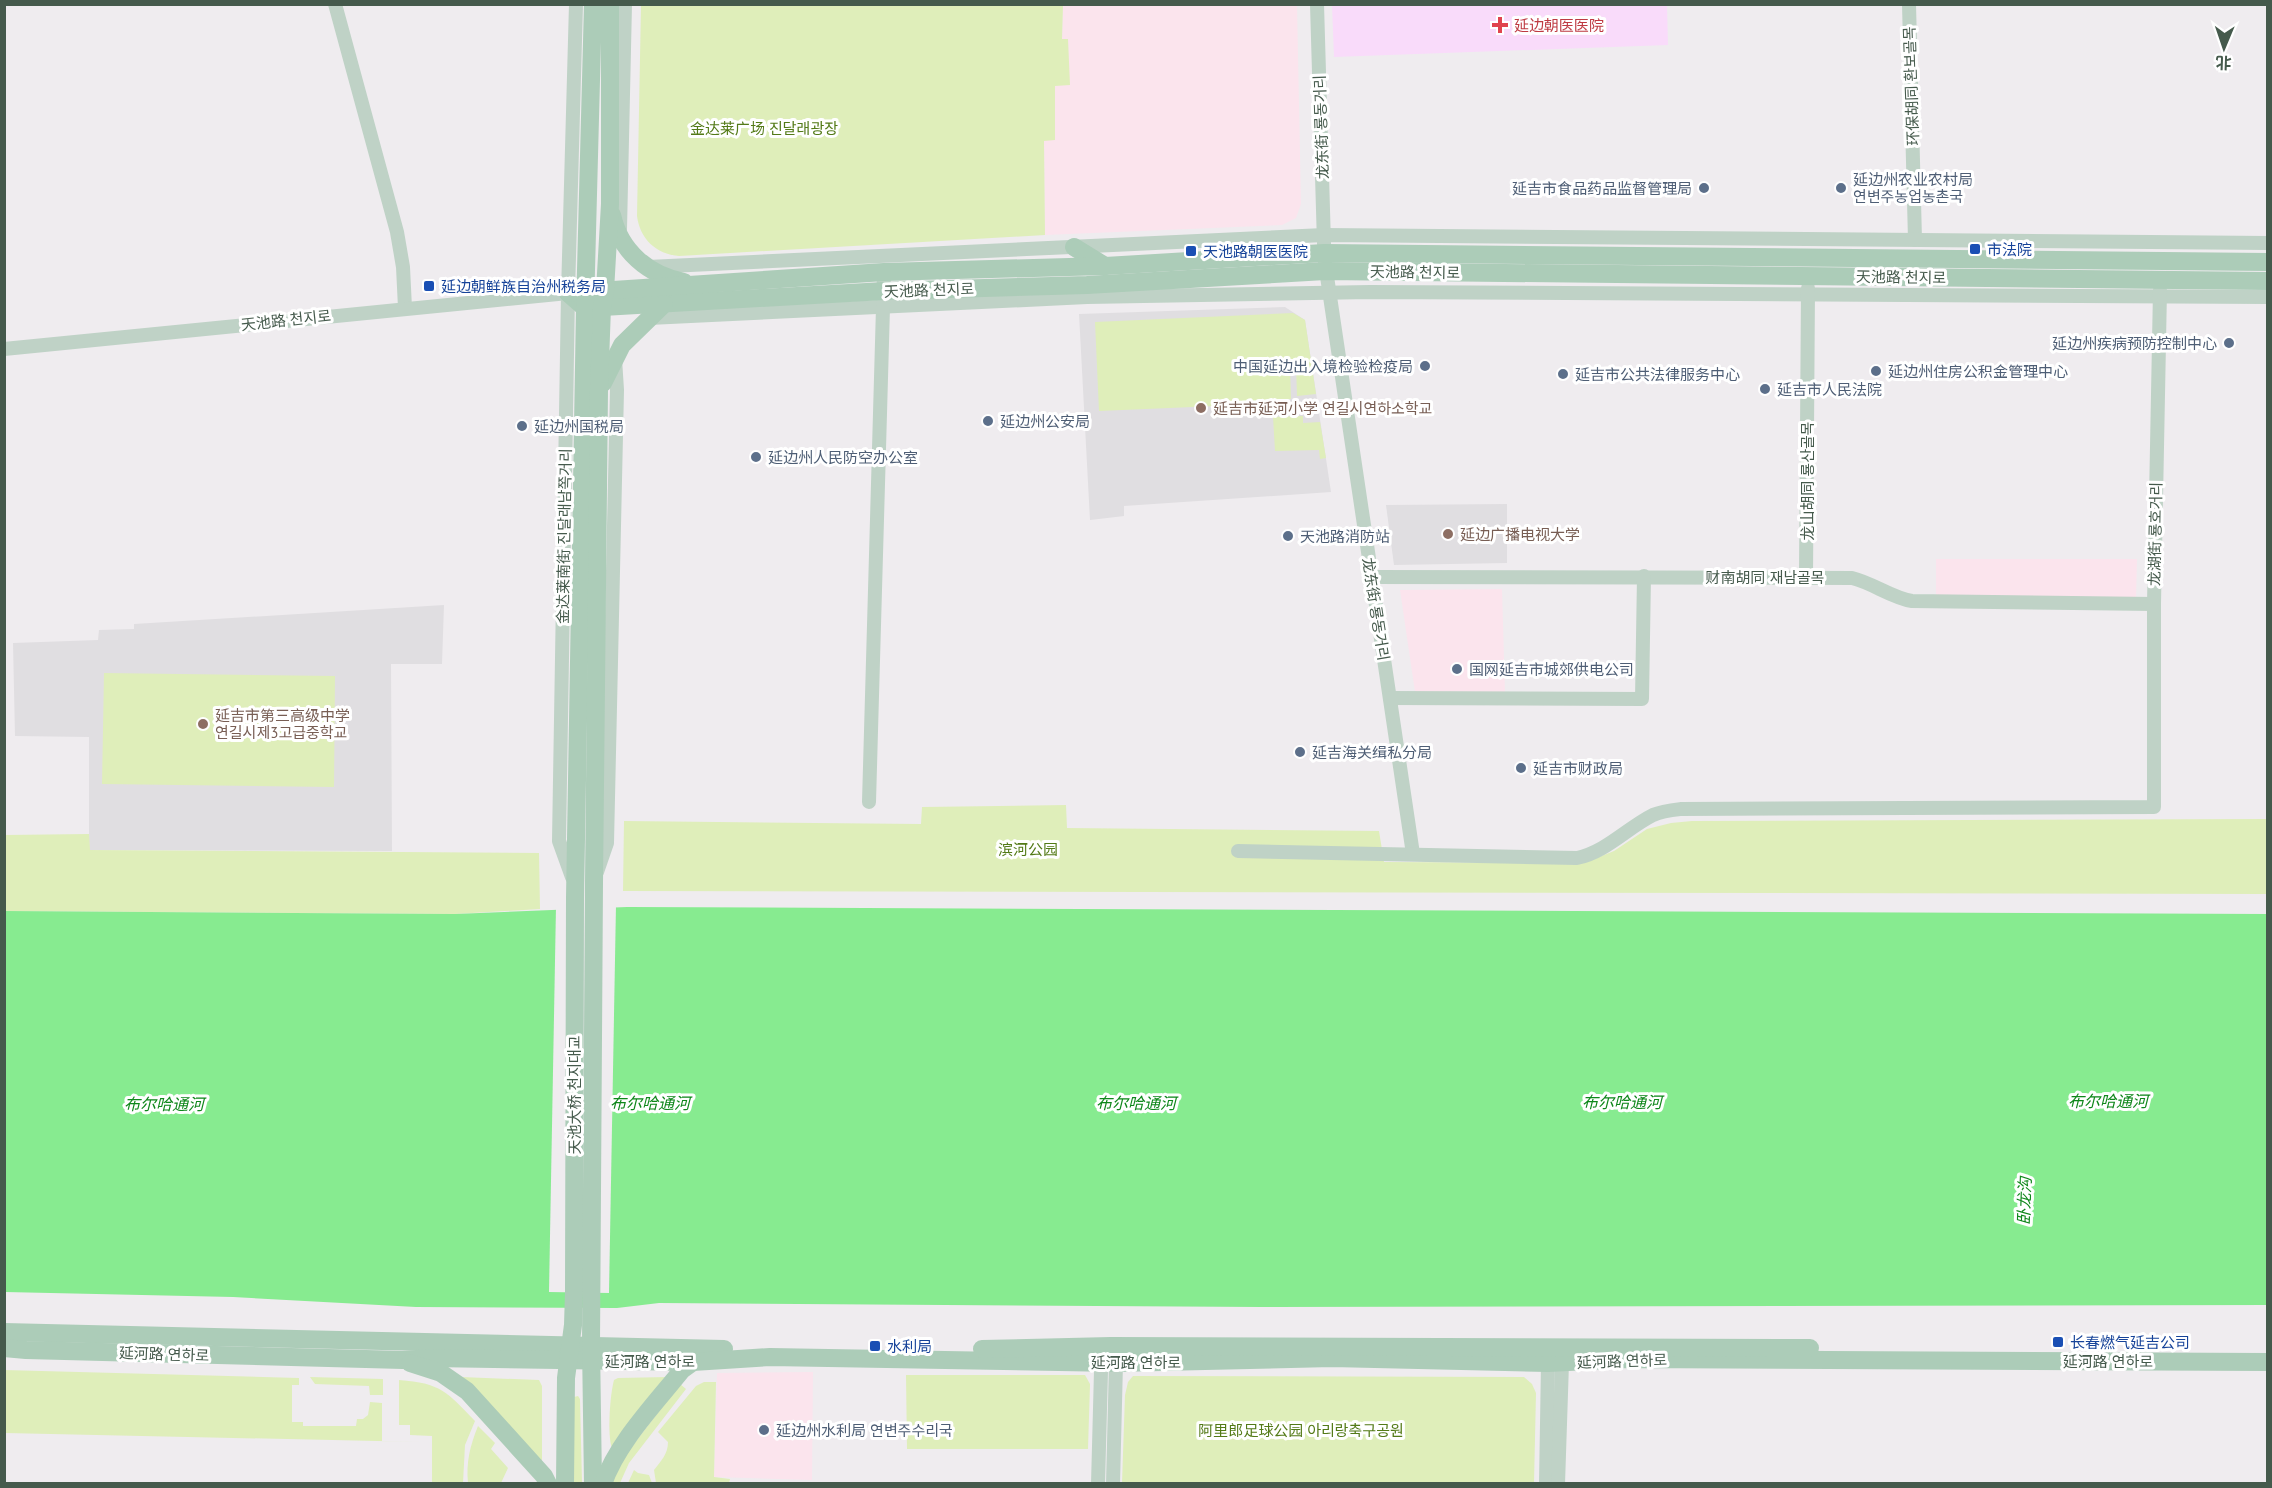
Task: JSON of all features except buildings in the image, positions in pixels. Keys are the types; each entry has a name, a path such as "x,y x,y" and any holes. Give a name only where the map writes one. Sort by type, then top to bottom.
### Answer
{"main road":[{"name":"金达莱南街 진달래남쪽거리","path":"575,891 589,298 593,4"},
{"name":"金达莱南街 진달래남쪽거리","path":"594,891 599,390 589,298 610,204 610,4"},
{"path":"610,204 616,230 637,259 674,280 702,285"},
{"path":"1074,247 1105,266"},
{"name":"天池路 천지로","path":"589,298 702,285 884,290 1105,266 1324,253 2268,262"},
{"name":"天池路 천지로","path":"589,298 664,304 884,290 1086,285 1324,253 1808,285 2160,288 2268,281"},
{"path":"599,390 622,345 664,304"},
{"name":"天池大桥 천지대교","path":"575,891 583,1292"},
{"name":"天池大桥 천지대교","path":"583,1292 594,891"},
{"path":"565,1484 566,1378 569,1352 583,1292"},
{"path":"583,1292 591,1353 593,1484"},
{"name":"延河路 연하로","path":"4,1332 569,1352 693,1362 770,1357 1332,1359 2268,1352"},
{"name":"延河路 연하로","path":"4,1348 403,1360 569,1352"},
{"name":"延河路 연하로","path":"591,1353 716,1349 967,1349 1110,1357"},
{"name":"延河路 연하로","path":"1555,1357 2268,1362"},
{"path":"403,1360 441,1373 468,1391 544,1476 548,1484"},
{"path":"603,1484 611,1465 625,1443 682,1370 693,1362"}],"street":[{"path":"335,4 398,232 403,267 405,309"},
{"name":"金达莱南街 진달래남쪽거리","path":"576,4 589,298"},
{"path":"620,234 625,4"},
{"name":"龙东街 룡동거리","path":"1317,4 1324,253 1328,294 1413,854"},
{"name":"环保胡同 환보골목","path":"1909,4 1915,240"},
{"name":"天池路 천지로","path":"648,267 1074,247 1324,253 1915,240 2268,243"},
{"name":"龙湖街 룡호거리","path":"1413,854 1577,858 1602,848 1653,815 1681,809 2154,807 2154,604 2160,261"},
{"name":"天池路 천지로","path":"649,318 884,290 1087,297 1808,285"},
{"name":"龙山胡同 룡산골목","path":"1806,577 1808,285"},
{"name":"天池路 천지로","path":"2160,288 2268,297"},
{"path":"869,802 884,290"},
{"name":"天池路 천지로","path":"4,349 405,309 589,298"},
{"path":"594,891 608,843 617,390 615,356"},
{"path":"1390,698 1642,699 1644,576"},
{"name":"财南胡同 재남골목","path":"1371,577 1852,578 1872,584 1904,600 1912,601 2154,604"},
{"path":"1238,851 1413,854"},
{"path":"1098,1484 1101,1371 1110,1357"},
{"path":"1110,1357 1113,1484"},
{"path":"1546,1484 1555,1357"},
{"path":"1555,1357 1558,1484"}],"shaded area":[{"path":"1063,5 1297,5 1301,204 1296,218 1282,225 1045,235 1044,140 1055,140 1055,85 1069,85 1068,39 1062,39"},
{"name":"延边朝医医院","path":"1332,5 1667,5 1668,45 1334,57"},
{"name":"延吉市延河小学 연길시연하소학교","path":"1285,307 1305,320 1331,492 1124,506 1124,516 1090,520 1079,314"},
{"name":"延边广播电视大学","path":"1507,504 1507,563 1394,565 1386,505"},
{"path":"1936,559 2137,559 2136,598 1936,596"},
{"path":"1502,589 1505,693 1415,692 1400,590"},
{"name":"延吉市第三高级中学 연길시제3고급중학교","path":"444,605 442,664 391,664 392,851 89,850 89,737 15,736 13,643 98,640 99,630 134,629 134,624"},
{"name":"延边州水利局 연변주수리국","path":"813,1372 812,1480 714,1477 717,1373"}],"green space":[{"name":"金达莱广场 진달래광장","path":"641,5 1063,5 1062,39 1068,39 1070,85 1055,86 1055,140 1044,141 1045,235 679,256 656,249 642,232 637,216"},
{"path":"1293,313 1305,320 1316,394 1297,396 1296,365 1290,365 1291,399 1263,401 1263,404 1099,411 1095,322"},
{"path":"1303,416 1303,423 1320,422 1326,458 1320,459 1319,450 1275,451 1273,417"},
{"path":"104,673 335,676 334,787 102,784"},
{"name":"滨河公园","path":"1066,805 1067,828 1379,831 1384,862 1584,863 1614,851 1647,829 1692,821 2268,819 2267,894 623,891 624,821 921,824 922,807"},
{"path":"89,834 90,850 539,853 540,909 455,914 5,911 4,835"},
{"path":"4,1370 299,1378 299,1385 292,1385 292,1422 303,1422 303,1426 356,1426 357,1419 363,1419 368,1415 370,1402 382,1403 382,1441 422,1442 5,1433"},
{"path":"906,1375 1085,1375 1090,1384 1088,1449 907,1449"},
{"name":"阿里郎足球公园 아리랑축구공원","path":"1133,1376 1524,1377 1532,1384 1536,1393 1534,1483 1122,1483 1125,1395 1128,1382"},
{"path":"310,1377 383,1379 383,1395 370,1395 369,1386 315,1384"},
{"path":"461,1377 539,1380 542,1386 542,1464"},
{"path":"668,1377 612,1448 610,1415 614,1380"},
{"path":"399,1380 425,1384 442,1391 475,1421 465,1445 463,1483 432,1483 432,1436 410,1435 410,1425 399,1425"},
{"path":"704,1382 716,1382 714,1477 730,1479 729,1483 656,1483 654,1470 662,1460 668,1446 668,1442 658,1432 696,1386"},
{"path":"680,1384 686,1389 629,1463 620,1483 611,1484 623,1458"},
{"path":"578,1396 580,1399 582,1483 573,1483 574,1397"},
{"path":"478,1426 495,1443 491,1449 508,1468 501,1483 468,1483 469,1454"},
{"path":"634,1470 649,1475 652,1483 628,1483"}],"water":[{"path":"627,907 2267,914 2267,1305 1260,1307 659,1303 617,1308 416,1307 233,1297 5,1292 5,911 455,914"}],"pier":[{"path":"616,904 609,1293 549,1292 556,906"}],"place":[{"name":"延边朝医医院","path":"1500,25"},
{"name":"延吉市食品药品监督管理局","path":"1704,188"},
{"name":"延边州农业农村局 연변주농업농촌국","path":"1841,188"},
{"name":"市法院","path":"1975,249"},
{"name":"天池路朝医医院","path":"1191,251"},
{"name":"延边朝鲜族自治州税务局","path":"429,286"},
{"name":"延边州疾病预防控制中心","path":"2229,343"},
{"name":"中国延边出入境检验检疫局","path":"1425,366"},
{"name":"延边州住房公积金管理中心","path":"1876,371"},
{"name":"延吉市公共法律服务中心","path":"1563,374"},
{"name":"延吉市人民法院","path":"1765,389"},
{"name":"延吉市延河小学 연길시연하소학교","path":"1201,408"},
{"name":"延边州公安局","path":"988,421"},
{"name":"延边州国税局","path":"522,426"},
{"name":"延边州人民防空办公室","path":"756,457"},
{"name":"延边广播电视大学","path":"1448,534"},
{"name":"天池路消防站","path":"1288,536"},
{"name":"国网延吉市城郊供电公司","path":"1457,669"},
{"name":"延吉市第三高级中学 연길시제3고급중학교","path":"203,724"},
{"name":"延吉海关缉私分局","path":"1300,752"},
{"name":"延吉市财政局","path":"1521,768"},
{"name":"长春燃气延吉公司","path":"2058,1342"},
{"name":"水利局","path":"875,1346"},
{"name":"延边州水利局 연변주수리국","path":"764,1430"}],"water label":[{"name":"布尔哈通河","path":"2108,1101"},
{"name":"布尔哈通河","path":"1622,1102"},
{"name":"布尔哈通河","path":"650,1103"},
{"name":"布尔哈通河","path":"1136,1103"},
{"name":"布尔哈通河","path":"164,1104"},
{"name":"卧龙沟","path":"2024,1201"}]}
